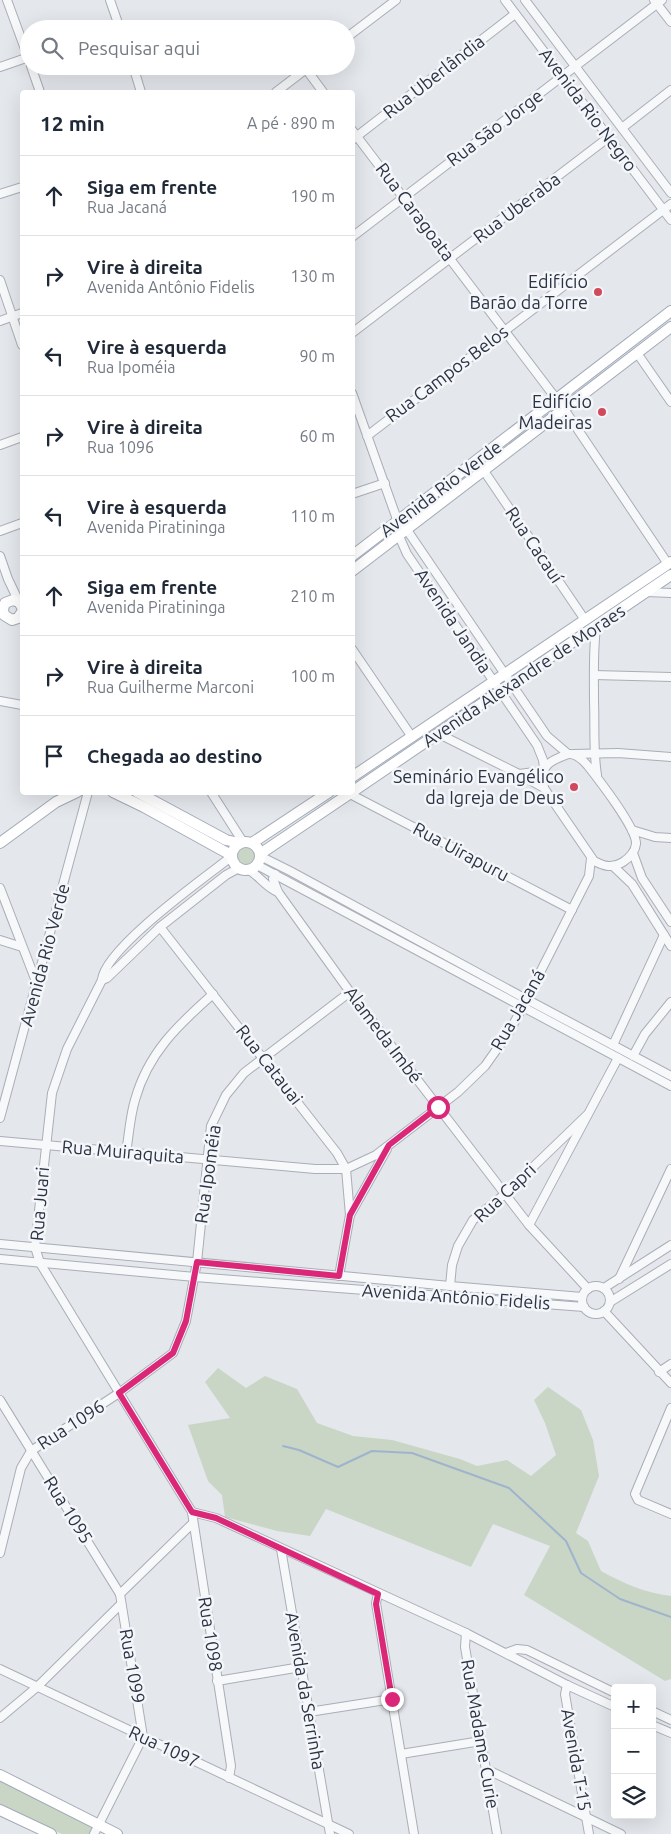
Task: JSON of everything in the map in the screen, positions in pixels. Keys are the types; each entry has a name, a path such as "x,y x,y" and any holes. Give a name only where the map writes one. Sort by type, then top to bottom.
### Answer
{"main road":[{"name":"Avenida Rio Verde","path":"355,554 671,311"},
{"name":"Avenida Rio Verde","path":"355,569 671,327"},
{"name":"Avenida Alexandre de Moraes","path":"355,775 670,563"},
{"name":"Avenida Alexandre de Moraes","path":"355,790 596,628 671,575"},
{"path":"3,609 17,610 12,620 3,617 3,609"},
{"path":"56,802 61,795"},
{"path":"0,843 56,802 71,795"},
{"path":"119,795 226,851 231,856 234,864 253,863 258,850 245,843 226,840 143,795"},
{"path":"231,856 235,846 245,843 324,795"},
{"name":"Avenida Alexandre de Moraes","path":"253,863 348,795"},
{"path":"0,1775 96,1829 117,1834"},
{"path":"0,1810 51,1834"}],"street":[{"path":"8,0 20,35"},
{"path":"110,0 117,20"},
{"path":"355,31 396,0"},
{"name":"Avenida Rio Negro","path":"505,0 671,220"},
{"path":"658,1 671,22"},
{"name":"Rua São Jorge","path":"355,235 575,67 658,1"},
{"name":"Avenida Rio Negro","path":"529,2 575,67 671,193"},
{"name":"Rua Uberlândia","path":"355,135 515,14"},
{"path":"0,67 20,61"},
{"path":"34,75 39,90"},
{"path":"136,75 141,90"},
{"path":"279,90 299,75"},
{"path":"312,75 322,90"},
{"path":"622,128 671,90"},
{"name":"Rua Caragoata","path":"355,137 404,198 557,399 670,563"},
{"name":"Rua Uberaba","path":"355,331 609,137"},
{"path":"0,194 20,188"},
{"name":"Rua Campos Belos","path":"367,436 671,204"},
{"path":"0,280 20,339"},
{"path":"0,321 20,314"},
{"path":"637,353 671,402"},
{"name":"Avenida Jandia","path":"355,408 403,533 547,736 570,754 582,760 598,778 632,830 635,849"},
{"path":"0,446 20,438"},
{"name":"Rua Cacauí","path":"484,471 585,620"},
{"path":"355,493 384,483"},
{"path":"0,531 20,524"},
{"name":"Avenida Jandia","path":"403,533 407,554 538,745 544,760 544,788"},
{"path":"0,556 17,610"},
{"path":"646,592 671,594"},
{"path":"596,628 594,640 595,753 598,778"},
{"path":"355,653 412,737"},
{"path":"594,675 671,677"},
{"path":"0,701 20,704"},
{"path":"439,734 544,788 591,858 602,866 620,864 635,849 655,837"},
{"path":"519,774 544,770 554,760 570,754 671,756"},
{"name":"Avenida Rio Verde","path":"0,1118 87,795"},
{"path":"213,795 245,843"},
{"name":"Rua Uirapuru","path":"355,795 572,910"},
{"path":"632,830 655,837 671,838"},
{"path":"635,849 642,878 671,922"},
{"name":"Avenida Alexandre de Moraes","path":"46,1145 52,1093 67,1049 102,980 102,975 108,964 118,950 137,932 231,856"},
{"name":"Rua Jacaná","path":"339,1276 350,1215 389,1145 458,1092 485,1066 509,1032 589,876 591,858"},
{"path":"253,863 671,1086"},
{"path":"253,863 290,871 671,1076"},
{"name":"Avenida Alexandre de Moraes","path":"102,980 107,978 160,927 226,875 253,863"},
{"name":"Alameda Imbé","path":"253,863 258,875 273,890 278,892"},
{"name":"Rua Jacaná","path":"589,876 602,866"},
{"path":"613,866 632,884 671,946"},
{"name":"Alameda Imbé","path":"274,874 273,879 278,892 350,992 504,1194 529,1225 588,1289"},
{"path":"0,888 37,984"},
{"name":"Rua Catauai","path":"160,927 264,1057 337,1153 346,1168 350,1215"},
{"path":"613,1045 664,935"},
{"path":"0,940 22,946"},
{"name":"Rua Ipoméia","path":"173,1353 186,1321 197,1262 211,1126 226,1096 244,1072 350,992"},
{"path":"126,1152 134,1100 142,1079 154,1057 180,1022 213,994"},
{"path":"633,1056 645,1034 671,1002"},
{"name":"Rua Capri","path":"529,1225 618,1058"},
{"name":"Rua Capri","path":"450,1286 452,1265 456,1252 473,1220 504,1194 587,1115"},
{"name":"Rua Muiraquita","path":"0,1141 315,1169 346,1168 376,1155 389,1145"},
{"name":"Rua Juari","path":"46,1145 35,1247 40,1263 119,1393"},
{"path":"619,1279 671,1169"},
{"name":"Avenida Antônio Fidelis","path":"0,1244 582,1297"},
{"path":"604,1288 671,1245"},
{"name":"Avenida Antônio Fidelis","path":"0,1259 194,1277 584,1307"},
{"path":"610,1302 609,1295 604,1288 595,1286 588,1289 582,1297 584,1307 589,1311 597,1313 604,1311 610,1302 671,1264"},
{"path":"604,1311 671,1383"},
{"name":"Rua 1096","path":"0,1553 21,1468 31,1451 119,1393 173,1353"},
{"path":"659,1372 671,1364"},
{"name":"Rua 1098","path":"119,1393 192,1512 217,1681 232,1766 229,1778"},
{"name":"Rua 1095","path":"0,1400 120,1594"},
{"path":"671,1408 635,1491 635,1496 638,1500 671,1514"},
{"path":"192,1512 216,1518 466,1633 567,1685 611,1705"},
{"path":"120,1594 193,1523"},
{"name":"Avenida da Serrinha","path":"281,1549 330,1834"},
{"name":"Rua 1099","path":"120,1594 143,1737"},
{"path":"378,1594 376,1604 414,1834"},
{"path":"0,1718 38,1688 121,1604"},
{"name":"Rua Madame Curie","path":"466,1633 465,1647 497,1834"},
{"path":"506,1653 517,1649 527,1650 611,1691"},
{"path":"217,1681 301,1667"},
{"name":"Rua 1097","path":"0,1669 349,1834"},
{"name":"Avenida T-15","path":"567,1685 565,1694 589,1834"},
{"path":"309,1712 392,1699"},
{"path":"656,1713 671,1720"},
{"path":"656,1727 671,1734"},
{"path":"96,1829 143,1737"},
{"path":"401,1754 481,1741"},
{"path":"486,1769 621,1834"}],"green space":[{"path":"246,847 252,850 255,856 252,862 246,865 240,862 237,856 240,850"},
{"path":"218,1368 246,1388 265,1376 297,1389 317,1423 353,1436 392,1440 460,1459 477,1466 507,1460 531,1476 556,1455 545,1423 534,1400 548,1387 581,1410 593,1440 599,1476 576,1533 588,1541 601,1571 634,1587 652,1593 671,1596 671,1679 665,1681 524,1595 550,1546 493,1524 471,1567 326,1509 310,1536 277,1531 225,1517 222,1495 208,1481 188,1425 230,1418 205,1382"},
{"path":"0,1778 94,1828 91,1834 62,1834 0,1805"}],"waterway":[{"path":"283,1446 299,1450 338,1467 372,1451 412,1453 509,1488 566,1541 581,1573 620,1599 671,1617"}],"place":[{"name":"Edifício Barão da Torre","path":"598,292"},
{"name":"Edifício Madeiras","path":"602,412"},
{"name":"Seminário Evangélico da Igreja de Deus","path":"574,787"}],"route":[{"path":"392,1699 376,1604 378,1594 216,1518 192,1512 119,1393 173,1353 186,1321 197,1262 339,1276 350,1215 389,1145 438,1107"}]}
